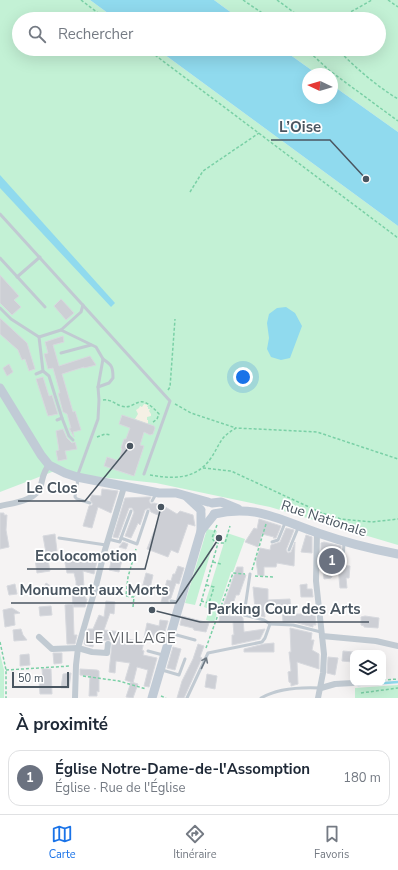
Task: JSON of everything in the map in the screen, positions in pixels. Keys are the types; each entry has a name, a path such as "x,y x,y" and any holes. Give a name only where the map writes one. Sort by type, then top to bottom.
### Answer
{"street":[{"name":"Rue Nationale","path":"0,388 35,446 49,465 65,473 77,477 161,494 176,493 210,503 221,502 241,510 261,512 344,541 398,554"},
{"path":"0,506 29,499 41,488 43,474 49,465"},
{"path":"75,698 75,675 78,648 108,538 124,487"},
{"path":"187,497 206,517 215,518"},
{"path":"153,694 201,531 201,512 203,504 210,503 215,508 215,518 201,531"},
{"name":"Rue Nationale","path":"215,518 241,510"},
{"path":"317,532 316,581 324,654 321,688 318,698"},
{"path":"322,634 370,640 398,646"},
{"path":"39,637 52,649 78,648 92,652 107,653 108,644"},
{"path":"321,688 335,684 350,682"}],"lane":[{"path":"0,214 170,401 144,474"},
{"path":"0,258 45,307"},
{"path":"18,277 40,258"},
{"path":"39,337 61,330 81,312 83,305"},
{"path":"0,308 11,319 39,337"},
{"path":"61,330 96,347 103,358 113,368 113,378 110,383 98,386"},
{"path":"39,337 43,371 48,376 69,436 73,440"},
{"path":"61,354 73,349 91,345"},
{"path":"90,503 75,497 78,485 77,477 98,419 98,386 103,358"},
{"path":"36,374 43,371"},
{"path":"57,420 62,418"},
{"path":"152,501 161,494"},
{"path":"121,538 137,544 148,510"},
{"path":"108,538 120,542 132,512"},
{"path":"272,542 278,540 286,521"},
{"path":"289,550 299,526"},
{"path":"59,538 106,545"},
{"path":"343,562 344,541"},
{"path":"250,575 244,615 264,620 270,624 293,624 322,634"},
{"path":"187,698 208,653 262,642 270,624"},
{"path":"171,634 195,640"},
{"path":"148,651 165,655"},
{"path":"160,669 179,675 185,659"},
{"path":"261,698 271,692 283,691 297,687 321,688"}],"path":[{"path":"81,0 97,12"},
{"path":"243,0 261,12"},
{"path":"277,0 293,12"},
{"path":"351,12 372,0"},
{"path":"388,0 398,7"},
{"path":"157,56 398,238"},
{"path":"314,56 330,70 398,121"},
{"path":"344,56 374,84 398,99"},
{"path":"190,192 203,170 259,133"},
{"path":"165,396 170,387 175,319"},
{"path":"99,400 106,399 122,406 128,406 139,402 149,404 158,414 152,423"},
{"path":"170,401 191,413 236,428 317,432 398,459"},
{"path":"144,474 168,478 192,474 203,468 225,435 236,428"},
{"path":"203,468 231,471 322,513 341,519 372,522 394,521 398,519"},
{"path":"250,575 269,515"},
{"path":"215,518 212,538 214,542 225,544 230,526"},
{"path":"200,606 218,543"},
{"path":"133,607 134,596 126,596 128,577 137,544"},
{"path":"213,562 221,564"},
{"path":"208,653 206,649 233,573 275,577"},
{"path":"201,601 209,603 214,587 206,585"},
{"path":"0,642 6,670 6,698"},
{"path":"6,670 76,665"},
{"path":"75,675 119,681 153,694"},
{"path":"386,680 398,679"},
{"path":"361,693 394,688 398,689"}],"green space":[{"path":"0,0 90,0 106,12 12,12 12,56 167,56 398,226 398,545 270,507 156,483 52,472 0,492"},
{"path":"214,0 398,0 398,132 338,89 338,68 309,68 292,56 386,56 386,12 230,12"},
{"path":"207,529 217,531 195,605 185,603"},
{"path":"227,533 245,539 233,572 231,572 214,622 206,620 209,609 204,607"},
{"path":"0,654 4,670 4,698 0,698"},
{"path":"398,685 398,698 355,698 355,688"}],"sand":[{"path":"144,404 148,405 147,407 150,409 149,411 151,414 151,416 147,417 148,424 135,419 138,414 136,410"}],"water":[{"path":"90,0 214,0 230,12 106,12"},
{"path":"167,56 292,56 309,68 302,68 302,104 338,104 338,89 398,132 398,226"},
{"path":"0,175 115,303 111,307 0,188"},
{"path":"286,307 295,313 302,326 290,358 281,360 271,357 267,349 269,338 267,323 269,314 277,308"}],"building":[{"path":"0,275 19,296 14,300 21,307 12,315 0,303"},
{"path":"61,299 74,313 66,320 54,306"},
{"path":"0,318 27,343 35,369 29,371 25,359 22,360 18,350 0,334"},
{"path":"63,336 64,342 53,345 59,366 90,356 96,365 62,374 73,412 75,411 81,430 73,432 74,437 69,428 71,428 67,414 63,412 58,393 60,393 53,368 48,369 44,354 48,353 45,342"},
{"path":"9,364 13,372 7,376 3,368"},
{"path":"43,377 49,396 52,395 58,414 48,416 36,379"},
{"path":"122,415 154,426 155,428 153,434 150,435 144,432 140,445 144,446 134,476 104,466 107,457 119,461 124,439 126,439 130,428 119,424"},
{"path":"63,429 67,438 72,443 75,442 77,449 65,451 67,459 58,461 56,451 59,450 56,431"},
{"path":"102,489 118,491 111,513 98,507 92,528 83,526 89,506 93,504 90,500 92,495 101,496"},
{"path":"151,497 149,501 151,504 154,503 162,505 177,514 180,511 193,515 195,526 188,524 178,553 171,550 168,557 147,549 160,516 151,512 149,508 145,510 140,525 138,523 131,538 125,536 134,512 132,508 129,508 118,538 113,537 125,498"},
{"path":"0,513 7,515 6,530 9,547 0,549"},
{"path":"259,519 281,526 276,538 262,534 258,547 245,542 254,528 257,529"},
{"path":"286,528 294,530 286,550 288,553 291,552 295,542 294,566 277,563 276,567 264,567 264,576 258,575 256,560 260,548 270,550 271,545 280,542"},
{"path":"55,534 57,551 47,553 50,571 37,573 35,554 46,553 43,536"},
{"path":"306,535 312,537 312,553 301,552"},
{"path":"123,542 128,544 126,549 119,547"},
{"path":"324,542 341,546 340,565 350,566 349,578 346,578 347,588 340,588 338,567 331,578 324,579 321,543"},
{"path":"98,557 94,574 83,571 84,588 87,599 85,607 73,607 72,589 76,588 76,581 74,573 67,573 64,558"},
{"path":"112,558 122,560 119,572 109,570"},
{"path":"178,566 184,568 179,584 176,583 171,598 168,600 169,603 161,602 167,580 171,581"},
{"path":"237,567 243,567 243,574 246,575 239,595 236,595 229,616 241,616 243,618 244,632 265,629 260,639 232,645 232,635 234,635 233,622 219,622 220,615"},
{"path":"146,573 153,575 149,593 141,592"},
{"path":"46,583 52,587 48,593 43,589"},
{"path":"15,584 17,594 9,595 7,586"},
{"path":"307,584 307,589 312,589 313,597 301,597 300,585"},
{"path":"253,587 268,589 268,600 290,599 291,614 315,614 316,625 313,625 313,627 294,622 283,622 282,606 264,607 265,617 253,614 253,609 255,609"},
{"path":"106,601 115,602 114,614 110,613 104,630 122,632 122,638 144,642 142,650 144,651 143,655 157,658 149,687 144,686 148,670 137,667 133,683 125,680 130,663 116,661 115,673 109,672 112,641 94,641 93,647 84,644 88,629 93,629 99,615 104,617"},
{"path":"73,604 74,635 77,635 75,644 67,644 65,605"},
{"path":"51,606 52,615 40,616 39,607"},
{"path":"12,608 20,613 14,614 15,625 5,627 3,610"},
{"path":"182,616 209,623 206,632 180,625"},
{"path":"365,616 379,618 378,628 364,627 361,625 361,617"},
{"path":"160,620 168,621 162,642 144,638 147,623 159,626"},
{"path":"290,628 312,633 311,640 314,640 312,650 319,654 319,669 297,662 298,684 291,686 288,672 291,671 289,652 291,652"},
{"path":"21,629 27,640 14,641 13,630"},
{"path":"274,643 274,652 244,652 244,649"},
{"path":"198,644 204,646 200,657 202,658 184,698 177,698 182,681 193,659"},
{"path":"173,647 181,649 175,670 167,668"},
{"path":"343,651 350,652 350,662 342,661"},
{"path":"53,653 62,653 62,663 54,664"},
{"path":"29,654 30,665 20,666 20,655"},
{"path":"328,657 338,658 335,675 327,673"},
{"path":"42,669 51,669 52,694 40,694 39,680 43,680"},
{"path":"80,669 99,671 99,692 97,691 97,696 89,696 90,676 80,675"},
{"path":"71,673 69,688 61,688 63,674"},
{"path":"207,674 217,676 215,689 205,687"},
{"path":"131,682 138,684 133,698 126,697"}],"waterway":[{"path":"386,683 398,682"}],"place":[{"name":"L’Oise","path":"366,179"},
{"name":"Le Clos","path":"130,446"},
{"name":"Ecolocomotion","path":"161,507"},
{"name":"Monument aux Morts","path":"219,538"},
{"name":"Église Notre-Dame-de-l'Assomption","path":"332,561"},
{"name":"Parking Cour des Arts","path":"152,610"}],"district":[{"name":"LE VILLAGE","path":"131,638"}]}
